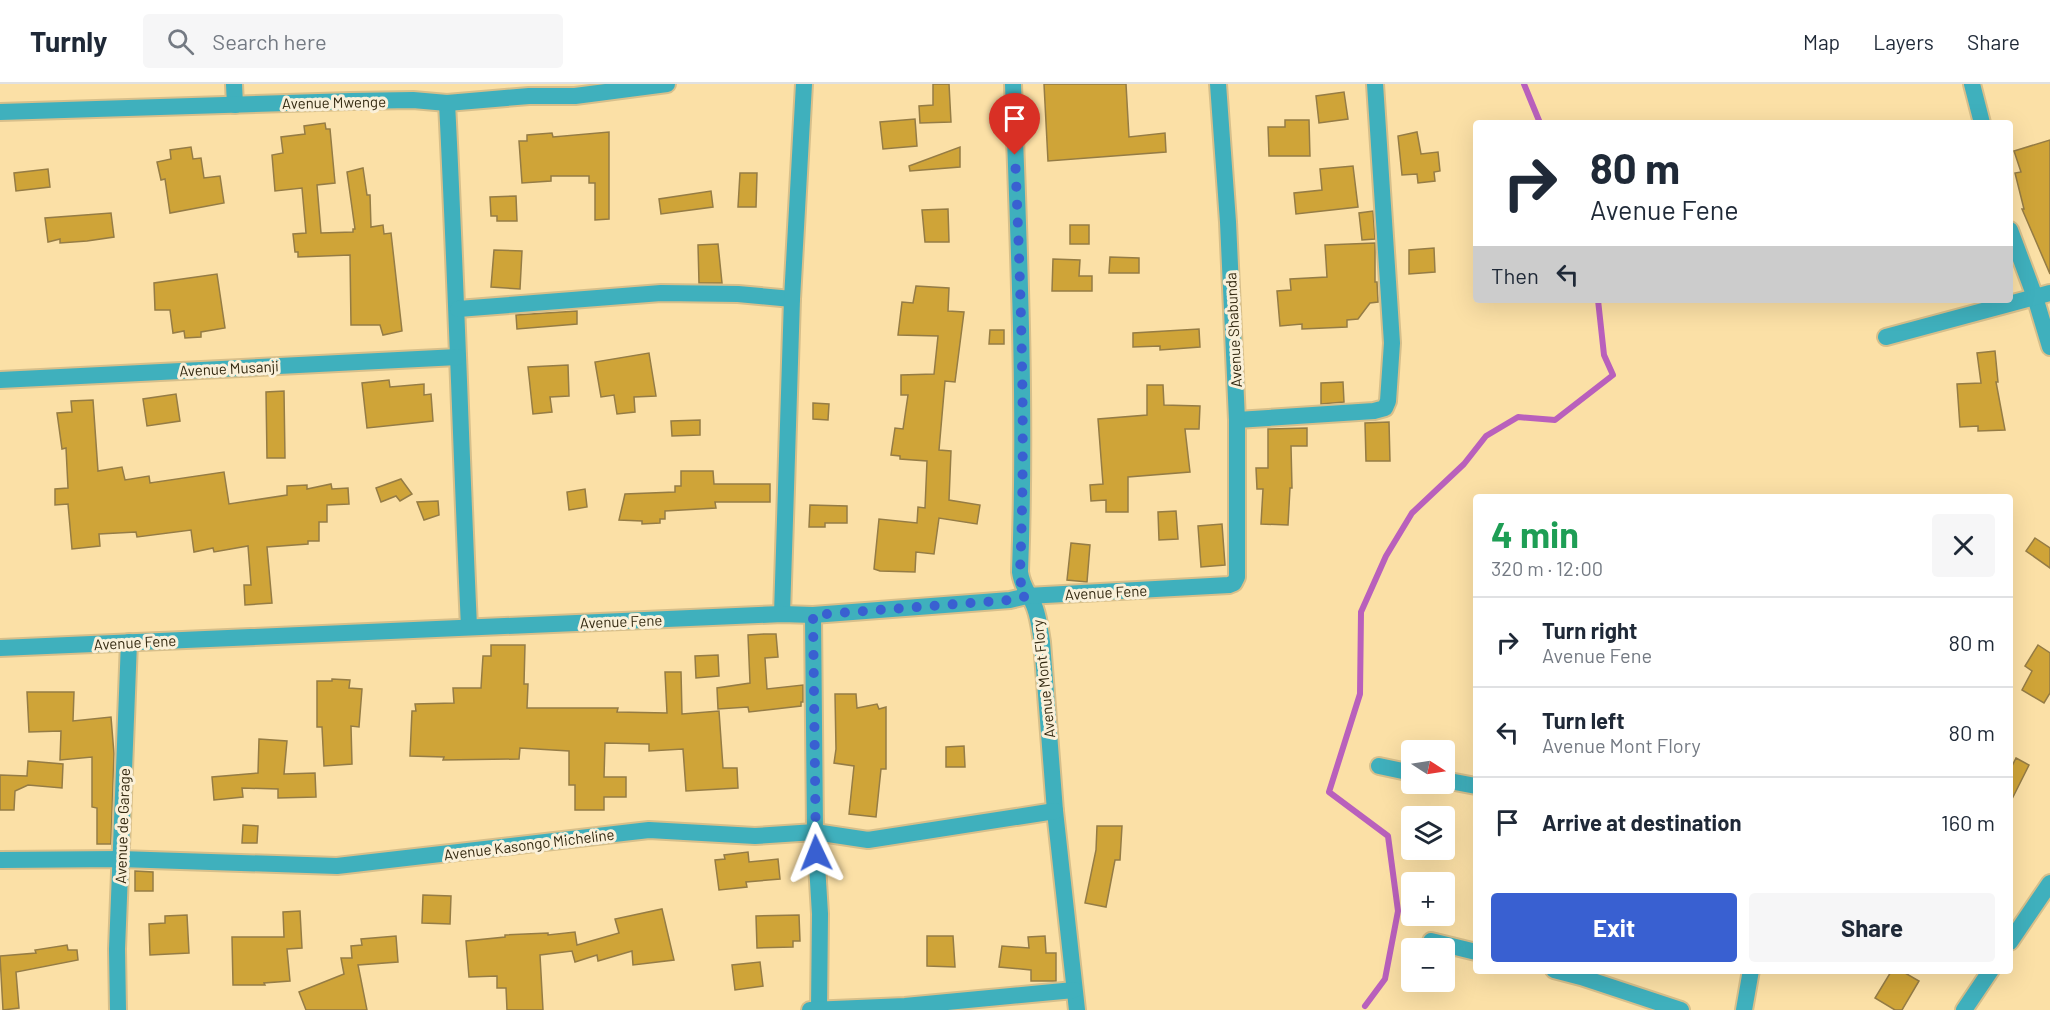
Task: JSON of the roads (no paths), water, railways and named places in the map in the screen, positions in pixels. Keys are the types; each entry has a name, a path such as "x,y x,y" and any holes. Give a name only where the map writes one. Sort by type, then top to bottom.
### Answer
{"street":[{"path":"234,84 235,105"},
{"name":"Avenue Mwenge","path":"0,112 351,100 447,102 529,90 575,96 667,84"},
{"path":"782,614 792,299 804,84"},
{"name":"Avenue Mont Flory","path":"1013,84 1021,298 1023,494 1020,572 1021,584 1034,604 1042,642 1055,811 1077,1010"},
{"name":"Avenue Shabunda","path":"1218,84 1228,222 1237,420 1237,577"},
{"path":"1237,420 1374,411 1385,408 1388,401 1392,343 1375,84"},
{"path":"1972,84 1981,120"},
{"path":"447,102 458,309 468,627"},
{"path":"2013,236 2042,295 2050,347"},
{"path":"458,309 662,293 738,294 792,299"},
{"path":"2013,303 2042,295"},
{"path":"1886,337 2012,303"},
{"name":"Avenue Musanji","path":"0,380 458,357"},
{"name":"Avenue Fene","path":"0,648 782,614 813,615 1010,600 1027,596 1229,585 1234,583 1237,577"},
{"path":"813,615 815,832 820,914 815,1010 905,1006 1074,990"},
{"name":"Avenue de Garage","path":"118,1010 117,949 129,642"},
{"path":"1379,766 1401,771"},
{"path":"1455,782 1473,785"},
{"name":"Avenue Kasongo Micheline","path":"0,860 120,859 337,866 649,830 755,836 815,832 858,839 878,839 1055,811"},
{"path":"2013,938 2050,883"},
{"path":"1455,947 1473,951"},
{"path":"1569,974 1681,1010"},
{"path":"1744,1010 1750,974"},
{"path":"1964,1010 1988,974"}],"waterway":[{"path":"1524,84 1539,120"},
{"path":"1365,1006 1385,979 1398,911 1388,836 1329,792 1360,694 1361,612 1386,556 1412,513 1464,464 1486,436 1518,417 1555,420 1613,375 1604,355 1598,303"}]}
